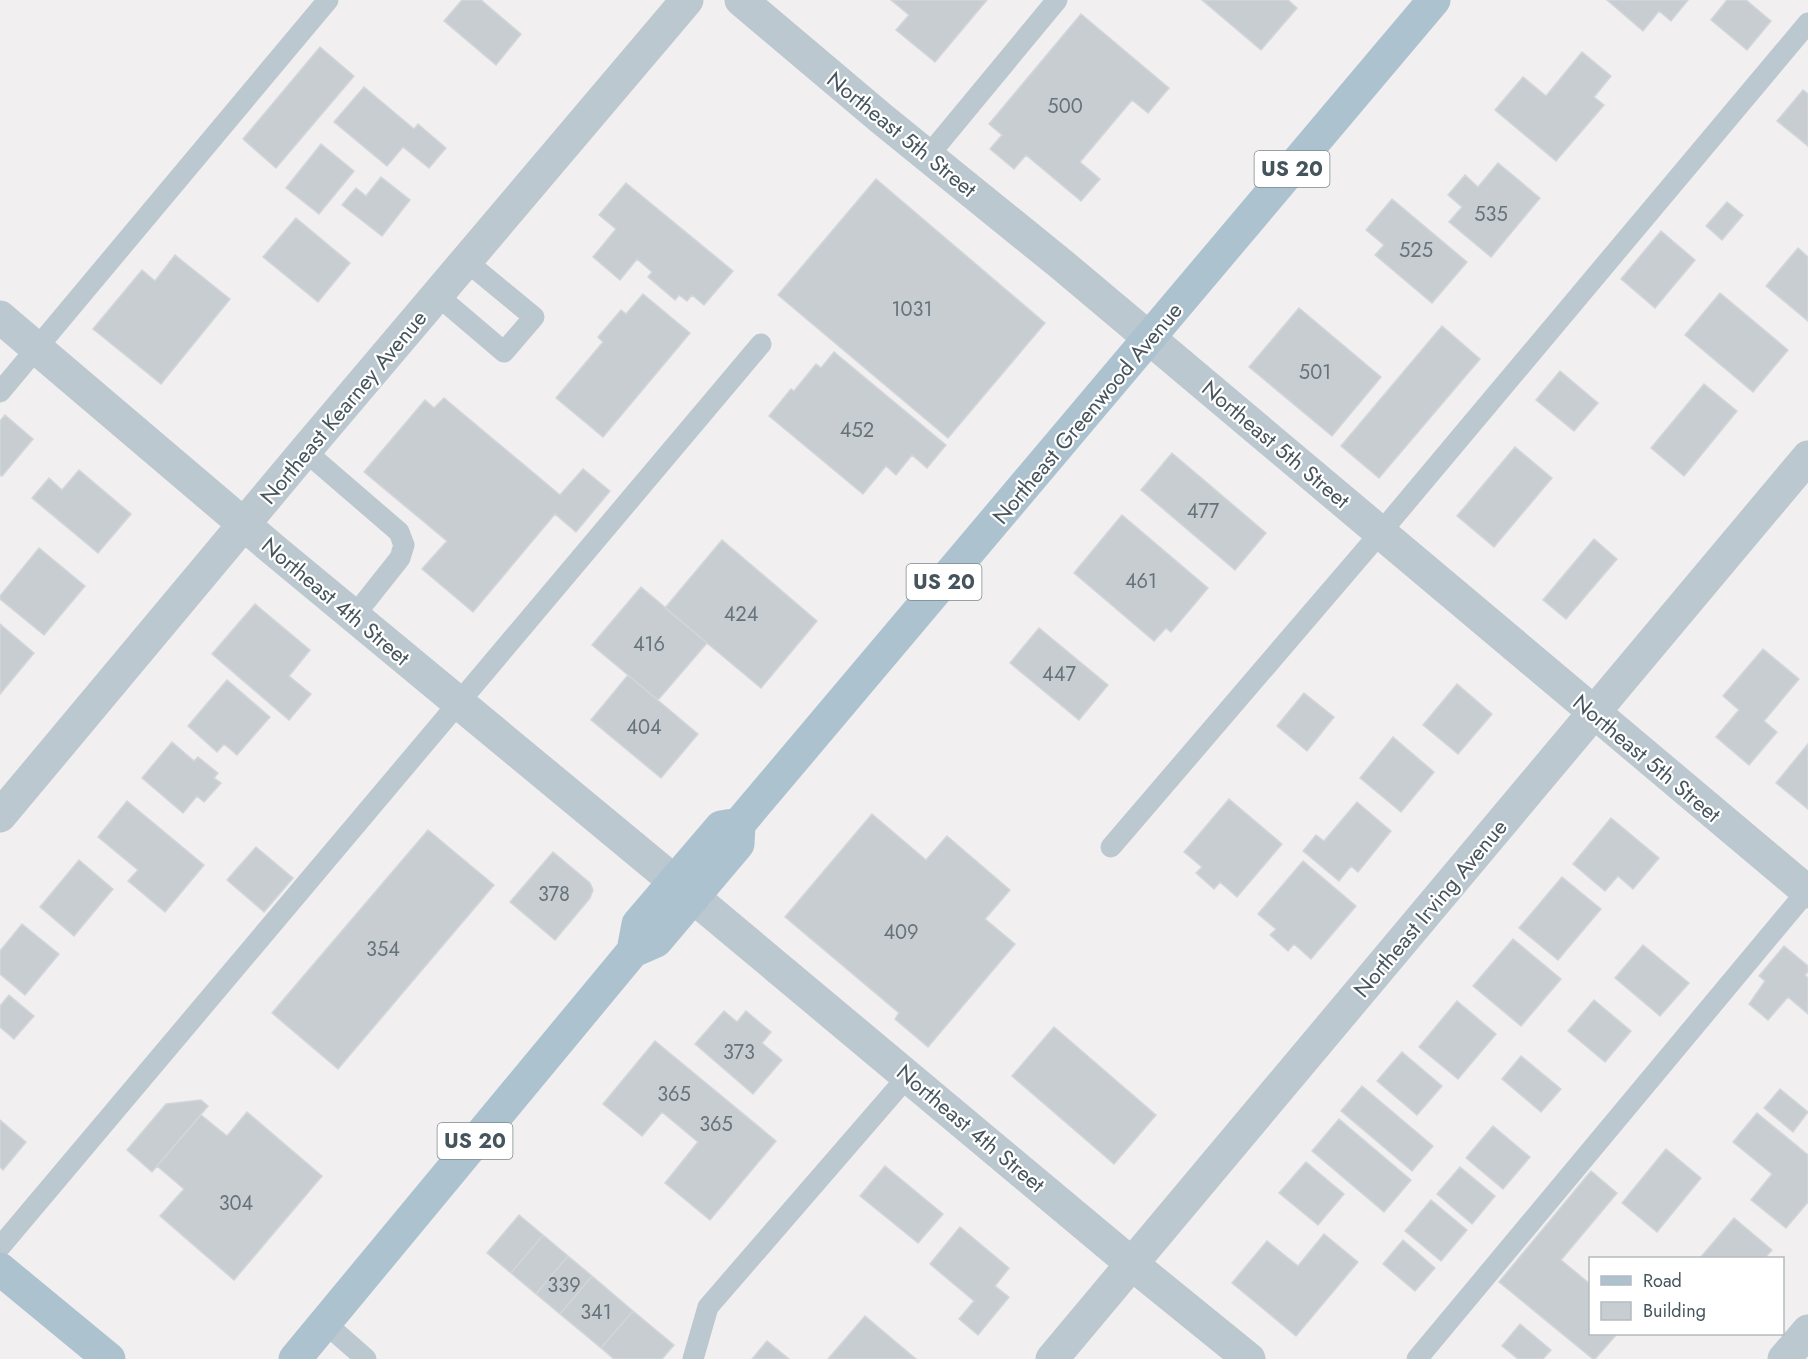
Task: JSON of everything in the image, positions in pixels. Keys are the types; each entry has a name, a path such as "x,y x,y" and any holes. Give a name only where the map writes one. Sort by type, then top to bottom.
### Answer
{"main road":[{"name":"Northeast Greenwood Avenue","path":"294,1359 633,951 656,941 721,827 739,824 1434,0"},
{"path":"0,1269 109,1359"}],"street":[{"name":"Northeast Kearney Avenue","path":"0,816 687,0"},
{"name":"Northeast 5th Street","path":"741,0 882,120 1069,270 1807,892"},
{"name":"Northeast 4th Street","path":"0,317 244,525 1249,1359"},
{"name":"Northeast Irving Avenue","path":"1052,1359 1808,457"},
{"path":"1784,1359 1808,1331"}],"lane":[{"path":"0,392 328,0"},
{"path":"928,156 1057,0"},
{"path":"1111,847 1381,532 1808,23"},
{"path":"437,295 504,351 534,317 466,261"},
{"path":"0,1247 761,344"},
{"path":"305,451 399,532 404,545 400,558 354,616"},
{"path":"1418,1359 1807,892"},
{"path":"693,1359 708,1307 908,1076"},
{"path":"324,1322 366,1359"}],"building":[{"path":"462,0 481,0 521,34 496,65 444,21"},
{"path":"891,0 987,0 935,62 896,30 909,15"},
{"path":"1202,0 1288,0 1297,8 1261,50"},
{"path":"1607,0 1688,0 1671,21 1659,11 1643,31"},
{"path":"1727,0 1746,0 1771,21 1747,50 1711,20"},
{"path":"1081,14 1169,88 1148,113 1132,100 1080,162 1100,179 1081,201 1026,155 1014,169 990,149 1002,135 989,124"},
{"path":"320,47 354,76 276,168 243,139"},
{"path":"1582,52 1611,76 1594,97 1604,105 1556,161 1495,110 1523,77 1546,96"},
{"path":"364,87 414,129 418,124 446,148 429,168 403,147 387,166 334,122"},
{"path":"1803,90 1808,94 1808,146 1777,121"},
{"path":"321,144 354,171 319,214 286,188"},
{"path":"1498,163 1540,198 1491,257 1449,222 1462,207 1448,195 1465,175 1478,187"},
{"path":"381,177 410,200 382,236 342,205 356,188 366,196"},
{"path":"876,179 1045,323 948,438 778,295"},
{"path":"626,183 733,271 704,305 692,295 687,301 679,295 675,300 648,277 652,272 637,259 620,280 593,257 616,229 599,215"},
{"path":"1392,199 1467,262 1432,303 1375,255 1384,245 1366,230"},
{"path":"1727,202 1743,215 1722,240 1706,226"},
{"path":"296,218 350,263 318,302 263,257"},
{"path":"1661,231 1695,260 1655,308 1621,279"},
{"path":"1798,248 1808,257 1808,321 1766,286"},
{"path":"175,255 230,299 161,384 93,329 142,270 155,281"},
{"path":"1720,293 1788,350 1753,392 1685,335"},
{"path":"643,294 690,333 603,437 556,398 603,342 598,337 621,310 626,314"},
{"path":"1299,308 1381,377 1332,436 1249,367"},
{"path":"1442,326 1480,359 1379,478 1341,446"},
{"path":"834,352 946,445 927,468 912,455 896,475 886,466 863,494 769,416 816,364 821,368"},
{"path":"1560,371 1598,403 1574,431 1536,400"},
{"path":"1704,384 1737,411 1684,476 1651,448"},
{"path":"444,398 560,495 583,469 610,491 576,532 555,514 473,612 422,569 447,541 364,472 425,400 434,408"},
{"path":"5,415 33,439 2,476 0,475 0,421"},
{"path":"1515,447 1552,478 1494,547 1457,516"},
{"path":"1172,453 1266,533 1235,570 1141,490"},
{"path":"79,470 131,514 98,553 32,498 49,478 62,490"},
{"path":"1122,515 1208,588 1171,632 1166,628 1154,641 1074,573"},
{"path":"1594,539 1617,559 1566,619 1543,600"},
{"path":"722,540 817,621 761,688 665,608"},
{"path":"39,548 85,586 44,635 0,599 0,596"},
{"path":"641,587 707,643 658,700 592,645"},
{"path":"255,604 310,650 289,676 311,694 289,720 212,654"},
{"path":"0,624 34,653 0,694"},
{"path":"1039,628 1108,685 1079,720 1010,663"},
{"path":"1763,649 1799,679 1764,721 1777,732 1749,765 1716,737 1739,710 1723,696"},
{"path":"628,675 698,734 661,778 591,720"},
{"path":"227,680 270,717 237,755 224,744 217,752 188,726"},
{"path":"1457,684 1492,714 1458,754 1423,725"},
{"path":"1304,693 1334,717 1307,751 1277,726"},
{"path":"1393,737 1434,772 1401,812 1360,778"},
{"path":"172,742 194,761 198,757 218,773 214,778 221,783 204,802 197,796 183,813 142,778"},
{"path":"1808,744 1808,809 1776,783"},
{"path":"1229,799 1282,844 1237,897 1220,882 1214,889 1196,873 1202,867 1184,852"},
{"path":"127,801 204,865 165,912 128,881 138,870 98,837"},
{"path":"1357,802 1391,831 1358,872 1351,866 1339,881 1303,851 1316,835 1324,841"},
{"path":"872,814 926,860 947,836 1010,890 985,919 1015,944 928,1047 895,1019 899,1013 785,917"},
{"path":"1611,818 1659,858 1633,889 1618,876 1605,891 1573,864"},
{"path":"428,830 494,885 338,1069 272,1013"},
{"path":"256,847 293,878 264,912 227,880"},
{"path":"553,852 590,883 593,890 590,898 555,940 510,902"},
{"path":"79,860 113,889 74,936 40,907"},
{"path":"1303,861 1356,906 1311,959 1294,944 1288,951 1270,935 1276,929 1258,914"},
{"path":"1562,877 1601,909 1558,960 1519,928"},
{"path":"22,924 59,954 25,995 0,974 0,951"},
{"path":"1513,939 1561,979 1521,1026 1473,986"},
{"path":"1643,945 1689,983 1660,1016 1615,978"},
{"path":"1784,946 1808,966 1808,972 1805,975 1808,978 1808,1014 1788,997 1768,1020 1749,1004 1765,981 1759,976"},
{"path":"9,995 34,1016 14,1039 0,1027 0,1006"},
{"path":"1594,1000 1631,1031 1605,1062 1568,1031"},
{"path":"1457,1001 1496,1034 1458,1079 1419,1047"},
{"path":"724,1011 737,1022 746,1011 771,1032 762,1043 782,1060 753,1094 695,1044"},
{"path":"1054,1027 1156,1115 1114,1164 1012,1076"},
{"path":"655,1041 776,1141 710,1220 665,1183 698,1142 662,1112 642,1136 603,1104"},
{"path":"1402,1052 1442,1086 1417,1115 1377,1081"},
{"path":"1521,1056 1561,1089 1541,1112 1502,1079"},
{"path":"1362,1086 1433,1146 1412,1171 1341,1111"},
{"path":"1780,1089 1808,1112 1793,1132 1764,1108"},
{"path":"201,1100 208,1106 152,1172 127,1150 166,1104"},
{"path":"247,1112 322,1176 234,1280 160,1216 184,1189 157,1166 201,1115 227,1136"},
{"path":"1757,1113 1808,1155 1808,1202 1786,1228 1751,1200 1772,1174 1733,1142"},
{"path":"1339,1119 1411,1180 1384,1212 1312,1151"},
{"path":"0,1120 26,1142 3,1170 0,1167"},
{"path":"1493,1126 1530,1157 1503,1189 1466,1158"},
{"path":"1666,1149 1701,1178 1657,1232 1622,1203"},
{"path":"1306,1162 1344,1194 1318,1225 1279,1193"},
{"path":"885,1166 943,1214 918,1243 860,1196"},
{"path":"1460,1167 1495,1196 1472,1224 1437,1194"},
{"path":"1591,1171 1617,1193 1561,1260 1589,1283 1589,1335 1616,1335 1595,1359 1499,1282"},
{"path":"1431,1200 1467,1230 1441,1261 1405,1231"},
{"path":"519,1215 543,1235 511,1273 487,1253"},
{"path":"1734,1218 1772,1250 1766,1257 1701,1257"},
{"path":"960,1227 1009,1268 995,1286 1009,1297 978,1335 959,1319 974,1301 930,1264"},
{"path":"1324,1234 1358,1262 1296,1336 1232,1283 1267,1241 1298,1266"},
{"path":"543,1235 568,1256 536,1294 511,1273"},
{"path":"1403,1240 1435,1268 1415,1291 1383,1264"},
{"path":"568,1256 592,1276 560,1314 536,1294"},
{"path":"592,1276 633,1311 601,1348 560,1314"},
{"path":"633,1311 674,1345 662,1359 614,1359 601,1348"},
{"path":"865,1316 916,1359 828,1359"},
{"path":"1520,1324 1551,1350 1543,1359 1518,1359 1502,1346"},
{"path":"767,1341 789,1359 752,1359"}]}
